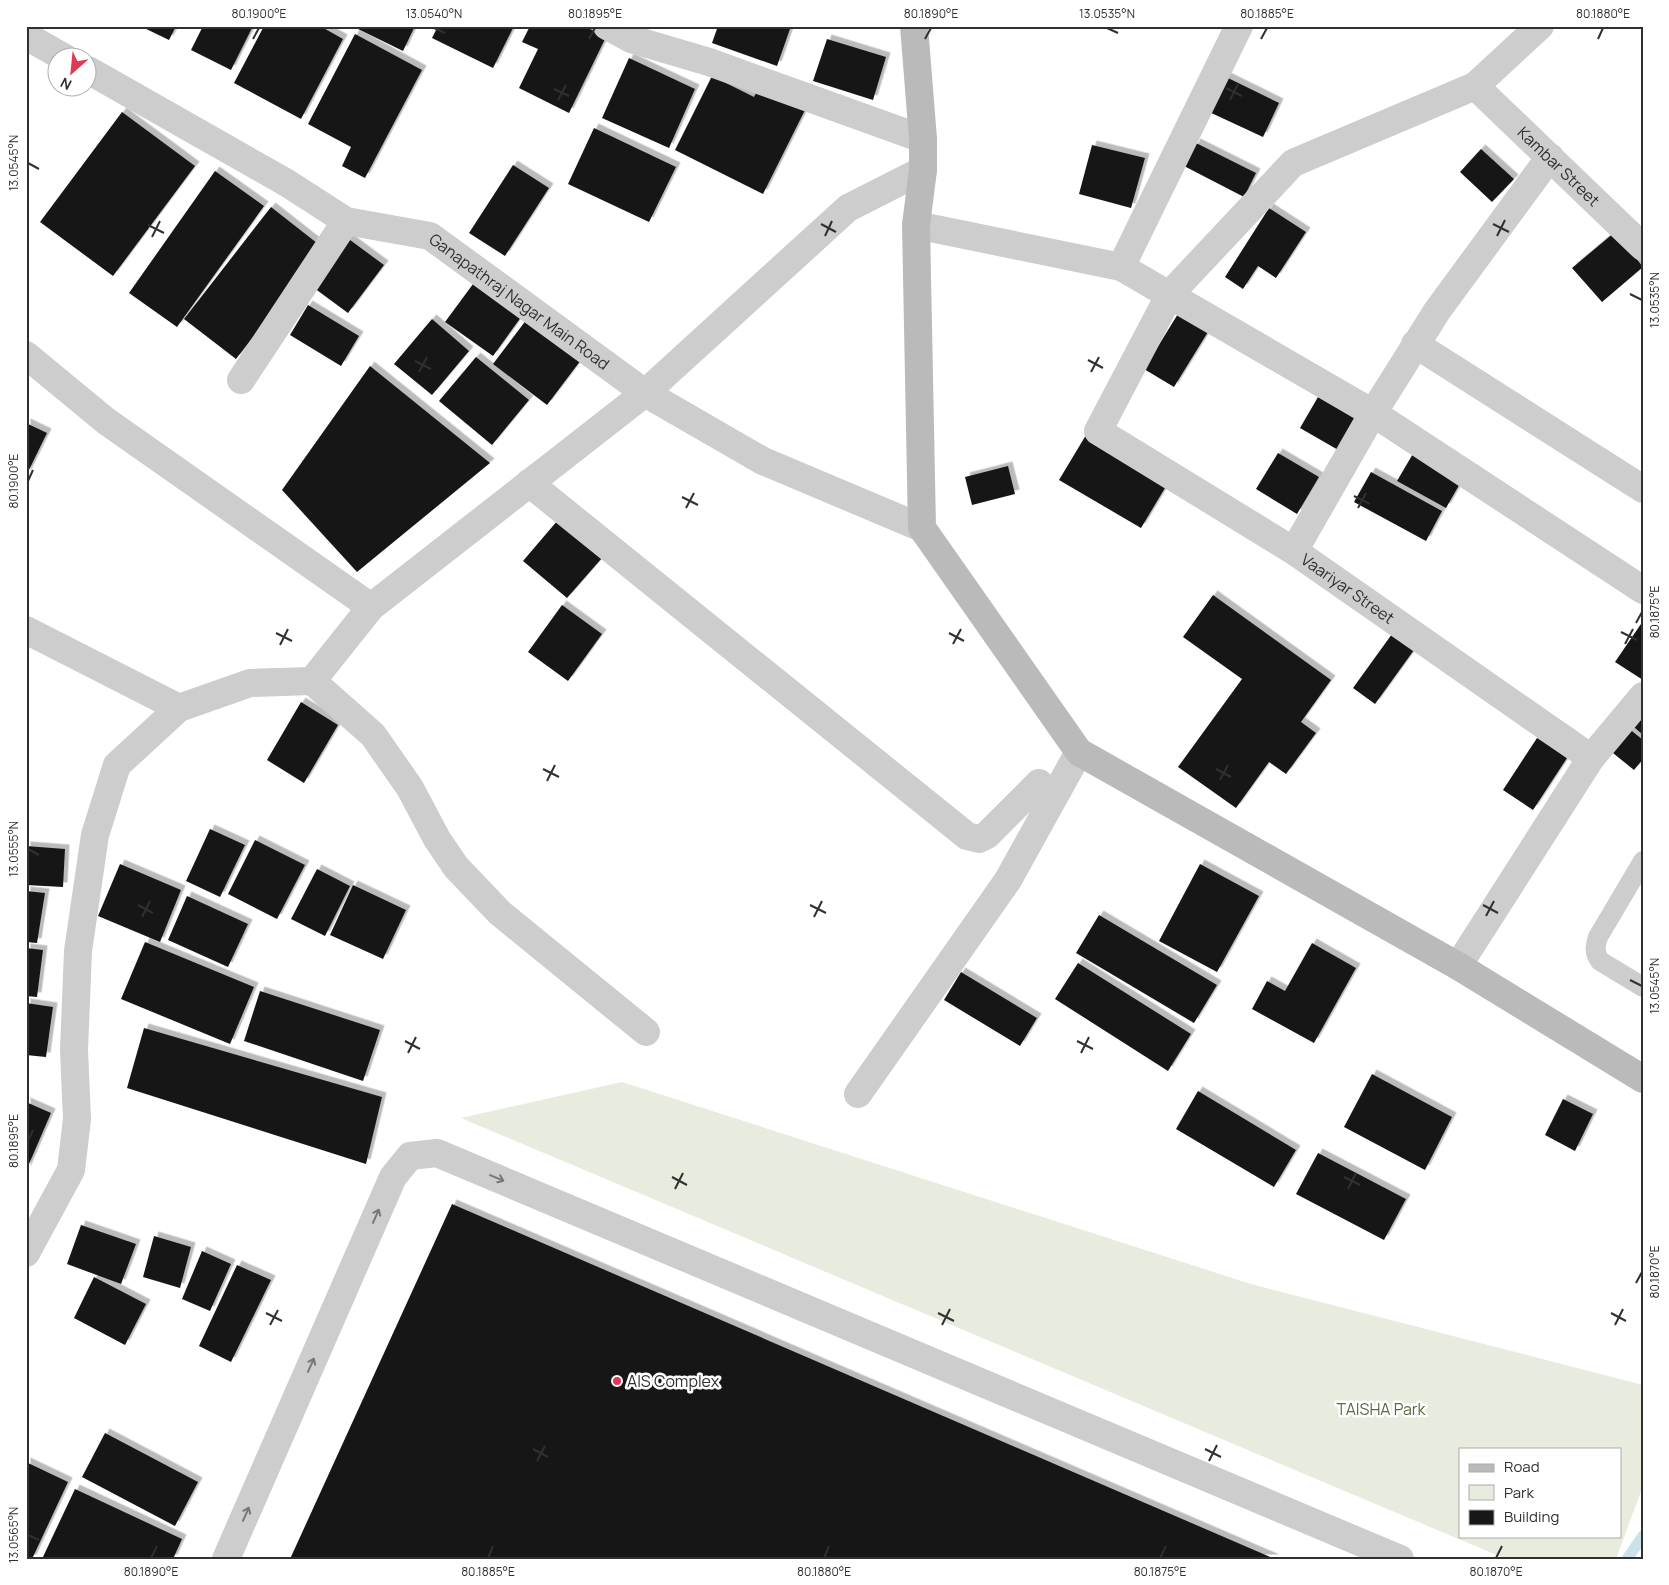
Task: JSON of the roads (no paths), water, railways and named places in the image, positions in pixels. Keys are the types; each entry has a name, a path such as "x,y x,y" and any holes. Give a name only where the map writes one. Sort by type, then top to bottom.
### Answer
{"street":[{"path":"607,26 631,39 709,62 923,139"},
{"path":"914,26 923,139 923,170 916,225 922,528 1079,752 1458,966 1643,1079"},
{"path":"1121,267 1239,26"},
{"path":"1170,294 1293,163 1476,86 1540,26"},
{"path":"26,36 48,48"},
{"name":"Ganapathraj Nagar Main Road","path":"98,76 287,183 346,221 430,236 645,393 762,461 922,528"},
{"name":"Kambar Street","path":"1476,86 1643,246"},
{"path":"1294,550 1415,344 1442,303 1550,157"},
{"path":"312,681 371,607 645,393 848,208 923,170"},
{"path":"241,380 346,221"},
{"path":"916,225 1121,267 1373,413 1643,590"},
{"name":"Vaariyar Street","path":"1170,294 1098,431 1294,550 1591,758"},
{"path":"1415,344 1643,489"},
{"path":"26,355 106,421 371,607"},
{"path":"529,483 966,836 979,839 987,834 1040,783"},
{"path":"26,630 179,708"},
{"path":"26,1252 70,1170 78,1119 74,1050 78,951 95,835 117,765 179,708 250,683 312,681 373,735 410,788 437,839 456,866 494,906 646,1032"},
{"path":"1458,966 1591,758 1643,696"},
{"path":"858,1094 1008,880 1079,752"},
{"path":"226,1559 393,1177 410,1156 437,1153 1400,1559"}],"lane":[{"path":"1643,861 1598,937 1595,947 1596,955 1600,961 1643,987"}],"waterway":[{"path":"1627,1559 1643,1536"}],"place":[{"name":"AIS Complex","path":"617,1381"}],"park label":[{"name":"TAISHA Park","path":"1381,1409"}]}
